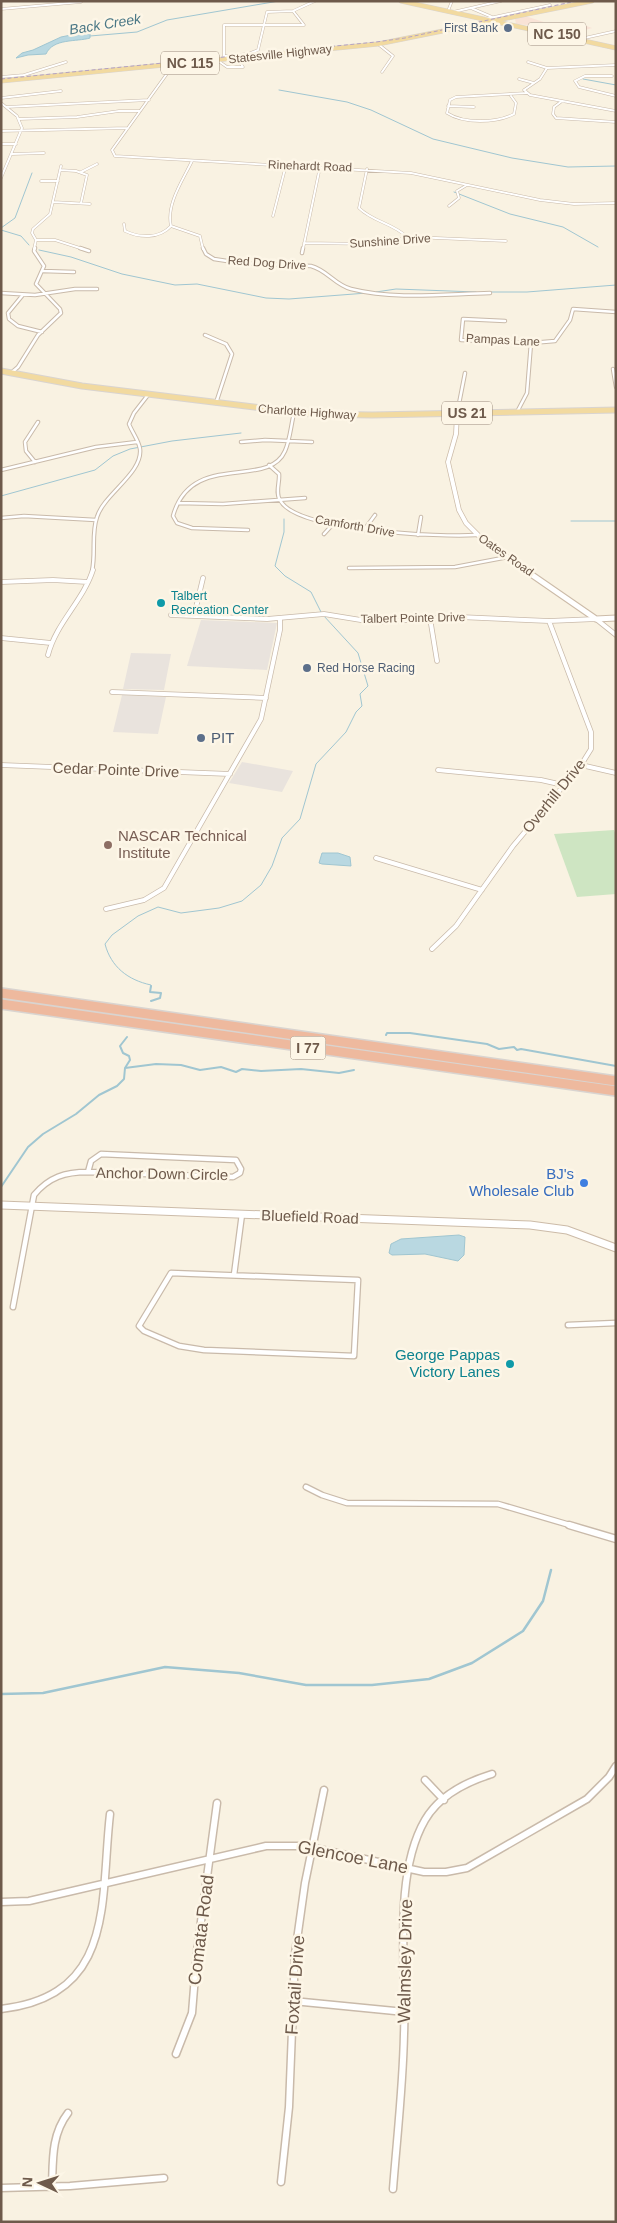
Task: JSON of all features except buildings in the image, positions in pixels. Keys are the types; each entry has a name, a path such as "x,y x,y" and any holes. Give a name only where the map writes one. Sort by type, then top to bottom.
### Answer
{"highway":[{"name":"I 77","path":"1,993 616,1081"},
{"name":"I 77","path":"1,1004 616,1091"}],"main road":[{"name":"NC 150","path":"401,1 616,48"},
{"name":"NC 115","path":"497,21 592,1"},
{"name":"Statesville Highway","path":"1,79 378,44 497,21"},
{"name":"Charlotte Highway","path":"1,371 51,381 148,395 294,413 328,415 457,414 616,410"}],"street":[{"path":"293,11 304,25 264,25 224,25 225,57 257,52 264,25 267,12 293,11 315,1"},
{"path":"448,11 452,1"},
{"path":"453,12 501,1"},
{"path":"1,9 80,2"},
{"path":"485,19 550,5"},
{"path":"470,8 493,17"},
{"path":"449,24 448,29 452,30"},
{"path":"580,39 616,31"},
{"path":"378,44 393,56 382,72"},
{"path":"217,60 230,68 243,66 236,58"},
{"path":"25,77 66,62"},
{"path":"528,62 547,68 616,65"},
{"path":"577,67 578,63"},
{"name":"Rinehardt Road","path":"174,64 112,150 115,156 367,169 410,174 557,202 616,203"},
{"path":"527,93 525,88 540,79 542,72 547,68"},
{"path":"615,76 585,76 575,82 579,87 616,96"},
{"path":"519,79 534,83"},
{"path":"1,98 61,91"},
{"path":"511,96 516,101 514,114 504,118 453,117 447,114 451,98 458,96 511,96 527,93 616,111"},
{"path":"6,107 128,98 149,100"},
{"path":"562,101 554,107 553,114 556,118 616,122"},
{"path":"1,103 20,119 22,131 1,178"},
{"path":"448,106 474,107"},
{"path":"20,119 74,117 119,111 140,111"},
{"path":"1,131 128,128"},
{"path":"1,144 16,144"},
{"path":"12,154 44,152"},
{"path":"124,224 124,229 128,233 150,236 164,234 171,226 172,203 192,161"},
{"path":"81,172 97,164"},
{"path":"273,216 286,165"},
{"path":"10,373 18,367 29,348 61,313 60,309 36,282 43,271 44,264 34,248 36,240 32,231 48,217 61,166"},
{"path":"302,253 320,167"},
{"path":"367,169 359,208 376,222 402,232 407,237"},
{"path":"60,170 81,172 88,176 81,203"},
{"path":"41,181 58,181"},
{"path":"449,206 459,198 457,191 467,185"},
{"path":"53,202 90,204"},
{"name":"Red Dog Drive","path":"171,226 200,236 204,250 214,258 232,262 316,267 330,273 341,286 351,289 396,296 490,293"},
{"name":"Sunshine Drive","path":"304,243 371,244 407,237 506,241"},
{"path":"36,240 55,240 89,251"},
{"path":"43,271 74,272"},
{"path":"1,293 22,296 75,289 97,289"},
{"path":"22,296 8,312 9,319 18,326 42,332"},
{"name":"Pampas Lane","path":"505,321 463,319 461,340 530,343 556,341 570,320 573,309 616,312"},
{"path":"205,335 227,344 232,349 216,404"},
{"path":"517,412 526,393 530,343"},
{"path":"613,368 616,387"},
{"path":"457,414 465,372"},
{"path":"48,655 56,631 83,594 88,582 94,558 96,520 104,502 135,465 140,449 129,424 130,419 148,395"},
{"path":"248,530 182,526 173,518 182,492 194,484 269,465 282,457 288,441 294,413"},
{"name":"Oates Road","path":"457,414 456,434 448,462 459,510 466,523 476,535 616,635"},
{"path":"35,462 24,450 24,443 38,422"},
{"path":"1,470 96,447 137,442"},
{"path":"241,442 312,442"},
{"path":"269,465 279,474 278,499"},
{"path":"178,503 230,504 305,498"},
{"name":"Camforth Drive","path":"278,499 285,507 298,514 364,530 382,533 449,537 476,535"},
{"path":"364,530 374,515"},
{"path":"1,518 26,516 60,520 96,520"},
{"path":"418,535 421,517"},
{"path":"324,534 334,523"},
{"path":"349,568 456,568 508,557"},
{"path":"194,616 203,578"},
{"path":"1,582 53,580 88,582"},
{"name":"Talbert Pointe Drive","path":"171,615 280,618 313,614 373,622 466,617 549,621 596,619"},
{"path":"106,909 144,900 164,888 261,720 280,630 280,618"},
{"path":"430,618 437,661"},
{"path":"596,619 616,618"},
{"name":"Overhill Drive","path":"432,949 456,926 513,846 581,765 591,749 591,732 549,621"},
{"path":"1,638 51,643"},
{"path":"112,692 266,698"},
{"path":"581,765 616,773"},
{"name":"Cedar Pointe Drive","path":"1,766 230,774"},
{"path":"438,770 541,780 563,785"},
{"path":"376,858 482,890"},
{"name":"Anchor Down Circle","path":"12,1307 34,1196 41,1185 52,1177 65,1172 88,1172 233,1177 240,1173 242,1168 241,1164 236,1160 228,1159 101,1154 91,1161 88,1172"},
{"name":"Bluefield Road","path":"1,1204 536,1225 567,1230 616,1248"},
{"path":"234,1275 242,1214"},
{"path":"171,1273 234,1275 358,1280 354,1356 204,1350 179,1346 144,1331 139,1326 171,1273"},
{"path":"568,1325 616,1323"},
{"path":"306,1487 347,1504 498,1504 616,1539"},
{"name":"Glencoe Lane","path":"1,1902 29,1901 210,1858 266,1846 286,1844 312,1847 424,1872 446,1872 467,1868 587,1799 609,1778 616,1766"},
{"name":"Walmsley Drive","path":"393,2189 402,2086 405,2012 404,1903 410,1868 420,1830 429,1815 444,1800 469,1781 492,1774"},
{"path":"426,1780 444,1800"},
{"name":"Foxtail Drive","path":"282,2182 289,2107 295,1954 305,1883 324,1790"},
{"name":"Comata Road","path":"176,2054 192,2013 197,1951 217,1803"},
{"path":"1,2009 17,2008 44,1999 64,1987 82,1969 95,1944 100,1923 110,1814"},
{"path":"293,2001 333,2003 375,2010 405,2012"},
{"path":"52,2187 57,2130 61,2120 68,2113"},
{"path":"1,2188 52,2187 164,2178"}],"shaded area":[{"path":"525,16 550,24 558,23 565,27 581,24 592,28 568,35 538,26 516,24 515,19"},
{"path":"201,620 277,623 267,670 187,666"},
{"path":"131,653 171,654 164,690 123,689"},
{"path":"122,695 166,697 158,734 113,732"},
{"path":"242,762 293,771 282,792 229,783"}],"green space":[{"path":"614,830 616,835 616,894 577,897 554,834"}],"water":[{"path":"81,33 90,34 90,38 54,45 46,54 16,58 22,53 61,37"},
{"path":"322,853 338,853 350,857 351,866 319,863"},
{"path":"459,1235 465,1237 464,1255 458,1261 425,1254 392,1255 389,1253 391,1244 401,1239"}],"waterway":[{"path":"1,2 5,1"},
{"name":"Back Creek","path":"90,36 137,32 167,20 279,1"},
{"path":"583,79 616,85"},
{"path":"279,90 347,102 371,110 433,139 512,158 568,167 616,166"},
{"path":"1,228 15,218 32,173"},
{"path":"454,192 510,214 563,227 598,247"},
{"path":"1,230 21,236 29,245"},
{"path":"39,250 71,257 122,274 175,285 197,284 266,298 289,299 367,293"},
{"path":"488,292 527,292 616,285"},
{"path":"376,292 396,289 476,292"},
{"path":"1,496 95,470 113,456 130,449 172,441 241,433"},
{"path":"284,519 284,532 275,566 285,576 311,592 321,612"},
{"path":"571,521 616,521"},
{"path":"151,986 135,980 116,966 105,944 112,935 138,916 158,907 181,913 219,908 242,901 261,885 272,866 282,838 300,819 316,764 346,732 356,712 362,706 360,694 368,686 358,653 323,615"},
{"path":"151,986 150,992 161,993 160,998 151,1001"},
{"path":"386,1035 387,1033 410,1033 487,1044 499,1049 514,1047 517,1050 521,1049 616,1066"},
{"path":"125,1068 130,1060 129,1056 123,1053 120,1046 127,1037"},
{"path":"125,1068 156,1064 181,1065 200,1070 221,1067 236,1072 242,1069 261,1071 301,1069 339,1073 354,1070"},
{"path":"1,1187 28,1147 43,1134 76,1114 99,1095 117,1086 124,1079 125,1068"},
{"path":"1,1694 43,1693 165,1667 239,1673 306,1685 372,1685 429,1679 472,1663 523,1631 543,1601 551,1570"}],"railway":[{"path":"1,79 376,42 405,38 576,1"}],"place":[{"name":"First Bank","path":"508,28"},
{"name":"Talbert Recreation Center","path":"161,603"},
{"name":"Red Horse Racing","path":"307,668"},
{"name":"PIT","path":"201,738"},
{"name":"NASCAR Technical Institute","path":"108,845"},
{"name":"BJ's Wholesale Club","path":"584,1183"},
{"name":"George Pappas Victory Lanes","path":"510,1364"}]}
